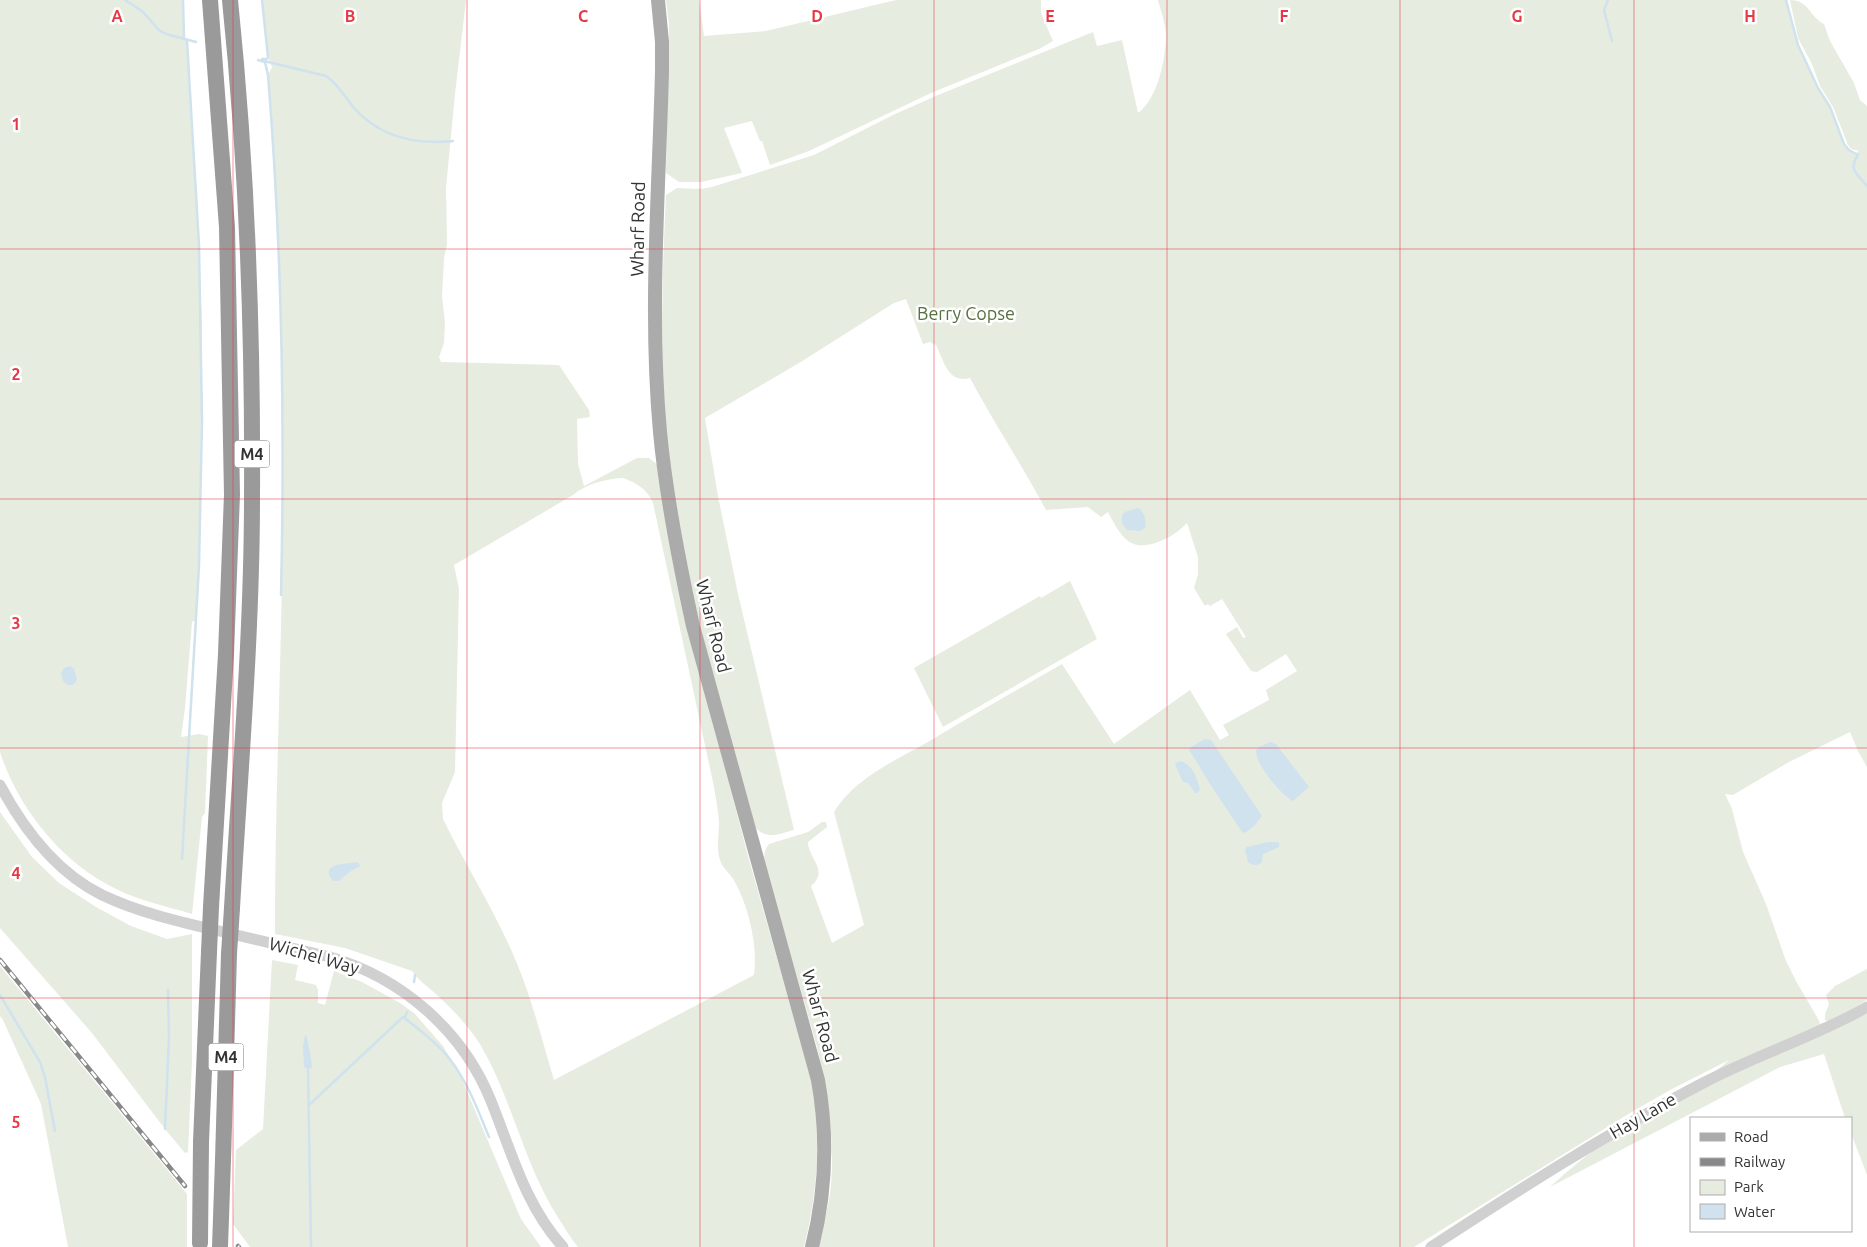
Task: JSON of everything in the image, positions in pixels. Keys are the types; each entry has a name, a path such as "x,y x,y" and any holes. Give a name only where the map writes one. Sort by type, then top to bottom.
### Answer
{"highway":[{"name":"M4","path":"200,1245 202,1142 210,952 226,654 232,494 227,227 210,0"},
{"name":"M4","path":"220,1247 229,954 247,669 252,498 248,256 230,0"}],"main road":[{"name":"Wharf Road","path":"658,0 662,61 656,261 656,358 662,460 692,626 818,1080 824,1124 824,1162 822,1195 812,1247"}],"street":[{"name":"Wichel Way","path":"0,785 18,816 48,854 69,872 102,894 164,918 321,955 355,965 404,991 457,1041 467,1056 491,1100 515,1168 527,1195 539,1217 563,1247"},
{"name":"Hay Lane","path":"1431,1247 1610,1135 1683,1093 1744,1063 1816,1034 1867,1007"}],"green space":[{"path":"0,0 182,0 184,38 187,41 202,328 199,566 196,620 192,622 181,737 199,734 208,736 205,813 202,817 192,914 144,900 116,889 96,878 60,849 30,813 8,773 0,752"},
{"path":"262,0 466,0 446,188 447,244 444,259 442,296 445,323 444,343 439,357 441,362 559,365 589,410 590,417 577,419 578,464 584,486 637,458 649,458 658,465 672,558 680,596 748,856 812,1082 817,1124 817,1165 809,1226 804,1247 578,1247 547,1198 527,1155 502,1089 481,1046 454,1012 420,981 412,971 345,948 275,934 283,399 280,291 268,75 272,67 268,57","holes":["623,478 645,490 653,503 714,787 719,822 719,855 721,863 740,892 748,915 755,952 754,975 554,1080 522,975 499,924 443,819 442,803 455,772 459,589 454,565 585,487 597,482"]},
{"path":"666,0 699,0 704,36 766,31 896,0 1041,0 1041,13 1053,41 1039,49 931,93 809,151 770,165 762,141 760,141 752,121 724,128 742,173 701,182 679,182 666,173 669,25"},
{"name":"Berry Copse","path":"1158,0 1786,0 1798,45 1818,88 1830,107 1844,144 1849,150 1856,153 1859,151 1851,149 1848,145 1833,107 1820,86 1812,64 1798,38 1790,0 1805,5 1824,24 1830,41 1854,83 1860,100 1867,106 1867,767 1850,732 1789,762 1733,795 1725,794 1732,809 1743,852 1766,904 1786,961 1817,1017 1820,1023 1818,1024 1829,1022 1825,1020 1829,1004 1826,995 1835,986 1867,969 1867,1000 1854,1008 1867,1010 1867,1175 1852,1136 1852,1117 1845,1117 1824,1054 1780,1067 1550,1187 1605,1142 1708,1076 1729,1060 1630,1113 1414,1247 818,1247 830,1194 832,1176 830,1120 825,1083 817,1047 765,865 764,856 769,844 808,832 822,822 826,822 827,827 808,842 818,869 816,880 811,886 832,943 864,925 834,812 854,789 892,762 1062,664 1114,744 1190,690 1220,740 1229,735 1223,725 1269,700 1266,690 1297,671 1286,654 1257,672 1251,671 1226,634 1237,627 1243,638 1246,637 1222,599 1210,606 1208,604 1205,606 1194,588 1198,574 1198,557 1187,523 1167,538 1148,545 1140,545 1127,540 1121,534 1108,512 1101,517 1088,507 1046,510 970,378 957,378 944,364 936,345 930,342 923,344 906,299 894,303 799,363 705,418 718,496 738,594 794,830 773,835 763,834 759,831 754,826 701,630 683,551 670,473 662,354 666,195 677,188 701,189 712,187 814,155 893,115 938,95 1093,32 1097,46 1122,40 1138,113 1151,98 1160,77 1166,34"},
{"path":"1070,581 1097,639 943,727 914,668 1040,596 1041,598"},
{"path":"0,812 32,857 59,883 96,907 131,926 167,939 192,934 192,1061 188,1152 185,1153 165,1129 92,1033 0,928"},
{"path":"272,960 298,965 295,980 316,985 318,1003 325,1005 334,971 362,982 414,1013 443,1046 460,1075 521,1219 541,1247 250,1247 233,1224 236,1150 263,1129"},
{"path":"0,966 187,1194 187,1247 68,1247 41,1104 0,1016"}],"water":[{"path":"1138,508 1145,516 1145,528 1140,531 1127,530 1122,523 1122,515 1125,512"},
{"path":"70,666 74,669 77,680 73,685 68,685 63,681 61,674 64,668"},
{"path":"1205,739 1211,740 1262,816 1245,833 1242,832 1189,750"},
{"path":"1271,742 1276,744 1309,787 1293,801 1270,779 1257,756 1256,750 1259,747"},
{"path":"1181,761 1194,772 1200,789 1198,793 1195,793 1188,783 1183,782 1175,765"},
{"path":"1268,842 1279,842 1279,847 1263,854 1262,862 1258,865 1248,862 1245,850 1247,847"},
{"path":"358,862 360,866 339,881 333,881 329,875 331,868 341,864"},
{"path":"305,1035 312,1068 308,1069 304,1067 303,1045"}],"waterway":[{"path":"125,0 142,11 159,30 166,34 196,42"},
{"path":"183,0 184,38"},
{"path":"262,0 268,57 267,59 262,59"},
{"path":"1608,0 1604,10 1612,41"},
{"path":"1786,0 1798,45 1818,88 1830,107 1844,144 1849,150 1858,155 1854,164 1855,172 1867,186"},
{"path":"182,859 199,566 202,420 199,245 187,41"},
{"path":"258,60 265,62 268,75 279,270 283,465 281,595"},
{"path":"264,61 326,76 338,87 364,118 387,132 399,137 425,142 453,141"},
{"path":"414,982 415,975"},
{"path":"165,1129 169,1036 168,990"},
{"path":"0,995 40,1062 45,1077 55,1131"},
{"path":"405,1018 407,1012"},
{"path":"309,1105 403,1017 433,1041 449,1058 472,1096 489,1137"},
{"path":"308,1069 311,1247"}],"railway":[{"path":"0,960 185,1186"}]}
